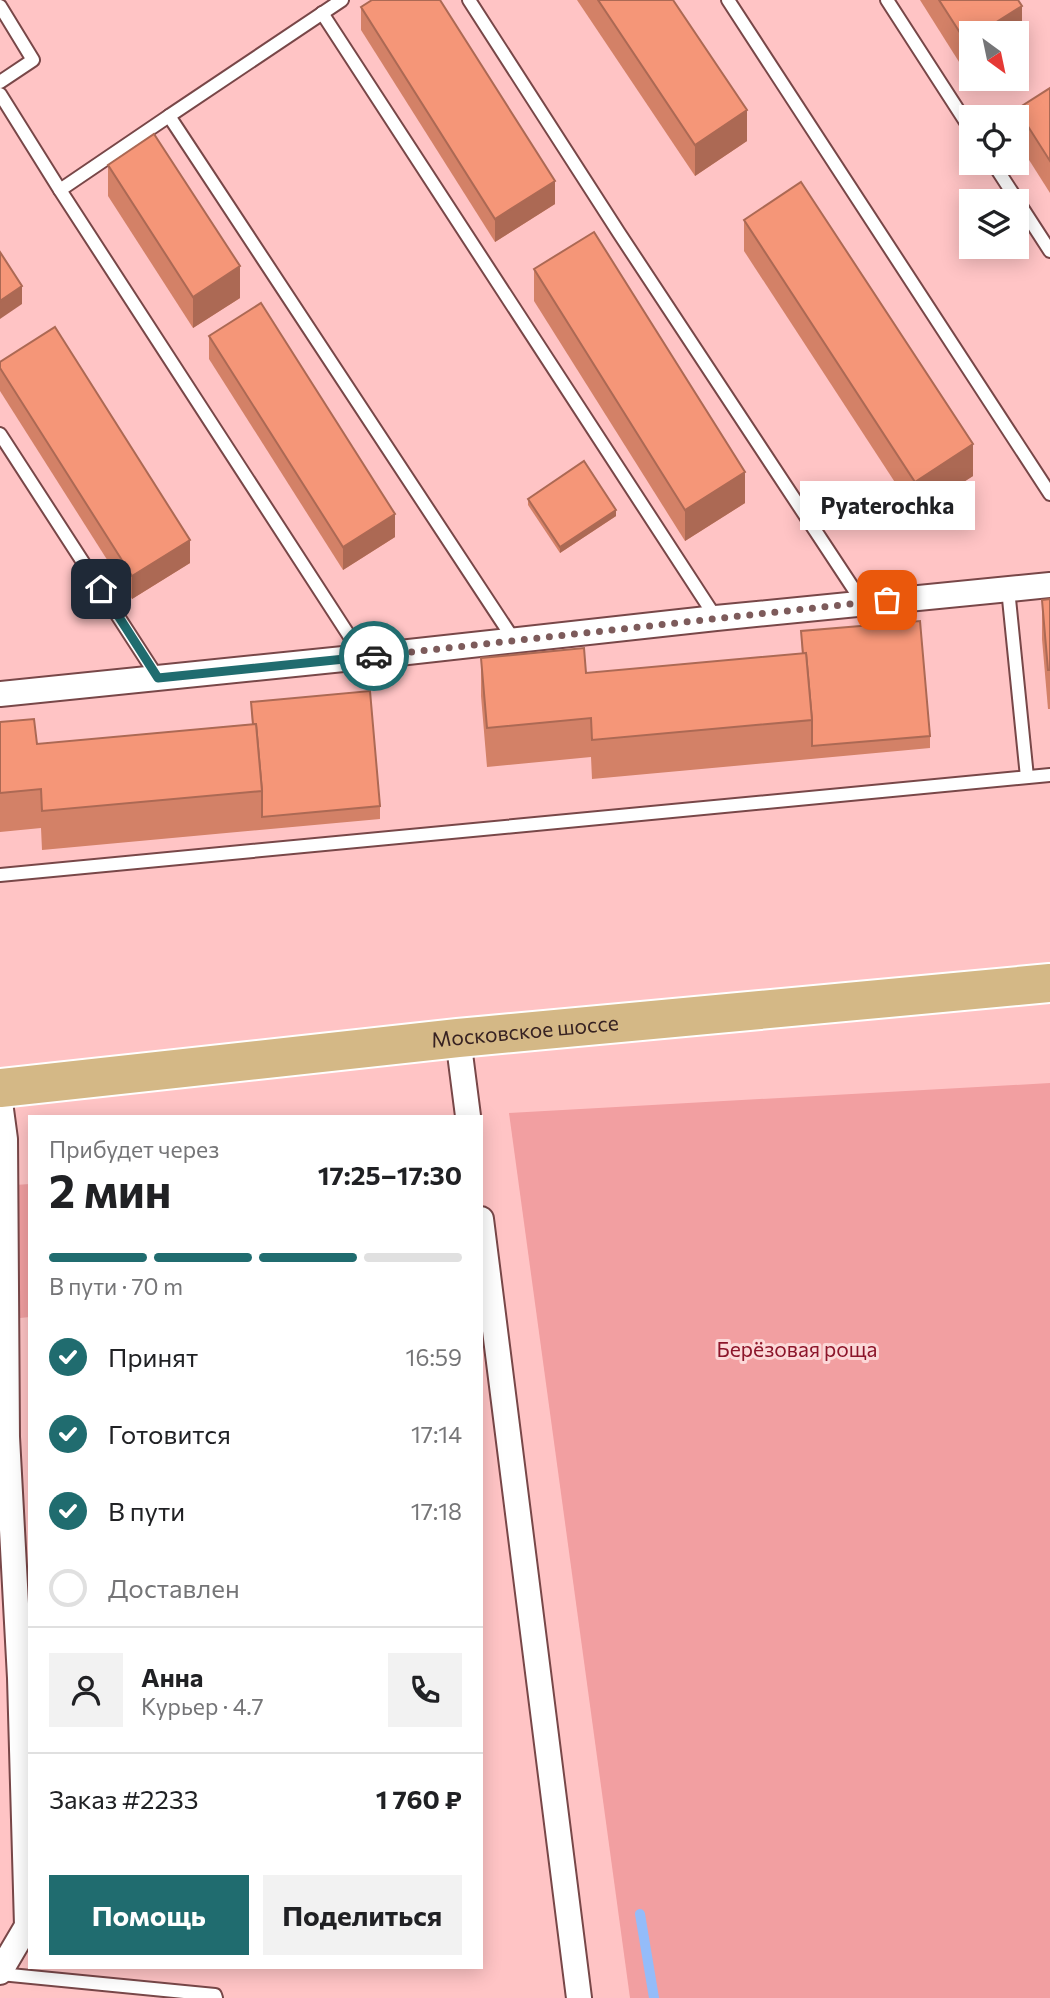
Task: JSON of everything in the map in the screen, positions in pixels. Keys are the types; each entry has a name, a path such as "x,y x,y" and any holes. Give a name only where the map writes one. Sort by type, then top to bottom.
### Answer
{"main road":[{"name":"Московское шоссе","path":"0,1088 458,1038 1050,983"}],"street":[{"path":"0,694 1050,585"},
{"path":"458,1038 468,1115"},
{"path":"0,1102 5,1139 7,1437 24,1640 27,1926 0,1973"},
{"path":"483,1235 579,1998"}],"lane":[{"path":"60,190 342,0"},
{"path":"469,0 863,603"},
{"path":"728,0 1050,494"},
{"path":"887,0 959,111"},
{"path":"0,6 33,60 0,82"},
{"path":"322,13 716,618"},
{"path":"0,94 363,657"},
{"path":"169,116 514,640"},
{"path":"1001,175 1050,251"},
{"path":"0,434 158,678"},
{"path":"1008,589 1027,777"},
{"path":"0,875 1050,775"},
{"path":"0,1973 215,1995 216,1998"}],"green space":[{"name":"Берёзовая роща","path":"1050,1083 1050,1998 630,1998 509,1113"},
{"path":"28,1184 28,1317 0,1320 0,1186"}],"building":[{"path":"372,0 440,0 555,181 495,219 361,7"},
{"path":"598,0 673,0 747,110 695,145"},
{"path":"939,0 1018,0 1022,6 998,21 959,21 959,31"},
{"path":"1050,88 1050,161 1029,128 1029,105 1023,105"},
{"path":"154,134 240,266 193,297 108,165"},
{"path":"801,182 973,444 915,482 744,220"},
{"path":"594,232 745,472 685,510 534,269"},
{"path":"0,252 22,286 0,301"},
{"path":"261,303 395,514 343,547 209,336"},
{"path":"55,327 190,540 132,576 0,368 0,362"},
{"path":"584,461 616,510 560,547 528,499"},
{"path":"1050,599 1050,670 1048,670 1042,600"},
{"path":"920,621 930,736 812,746 806,653 803,654 801,631"},
{"path":"584,648 586,673 806,653 812,720 592,740 591,718 487,728 481,658"},
{"path":"370,691 380,806 262,817 256,724 253,724 251,702"},
{"path":"34,719 37,744 256,724 262,791 42,811 41,789 0,793 0,722"}],"waterway":[{"path":"640,1914 654,1998"}],"way so far":[{"path":"374,656 887,600"}],"place":[{"name":"Pyaterochka","path":"887,600"}],"route":[{"path":"101,589 158,678 374,656"}]}
